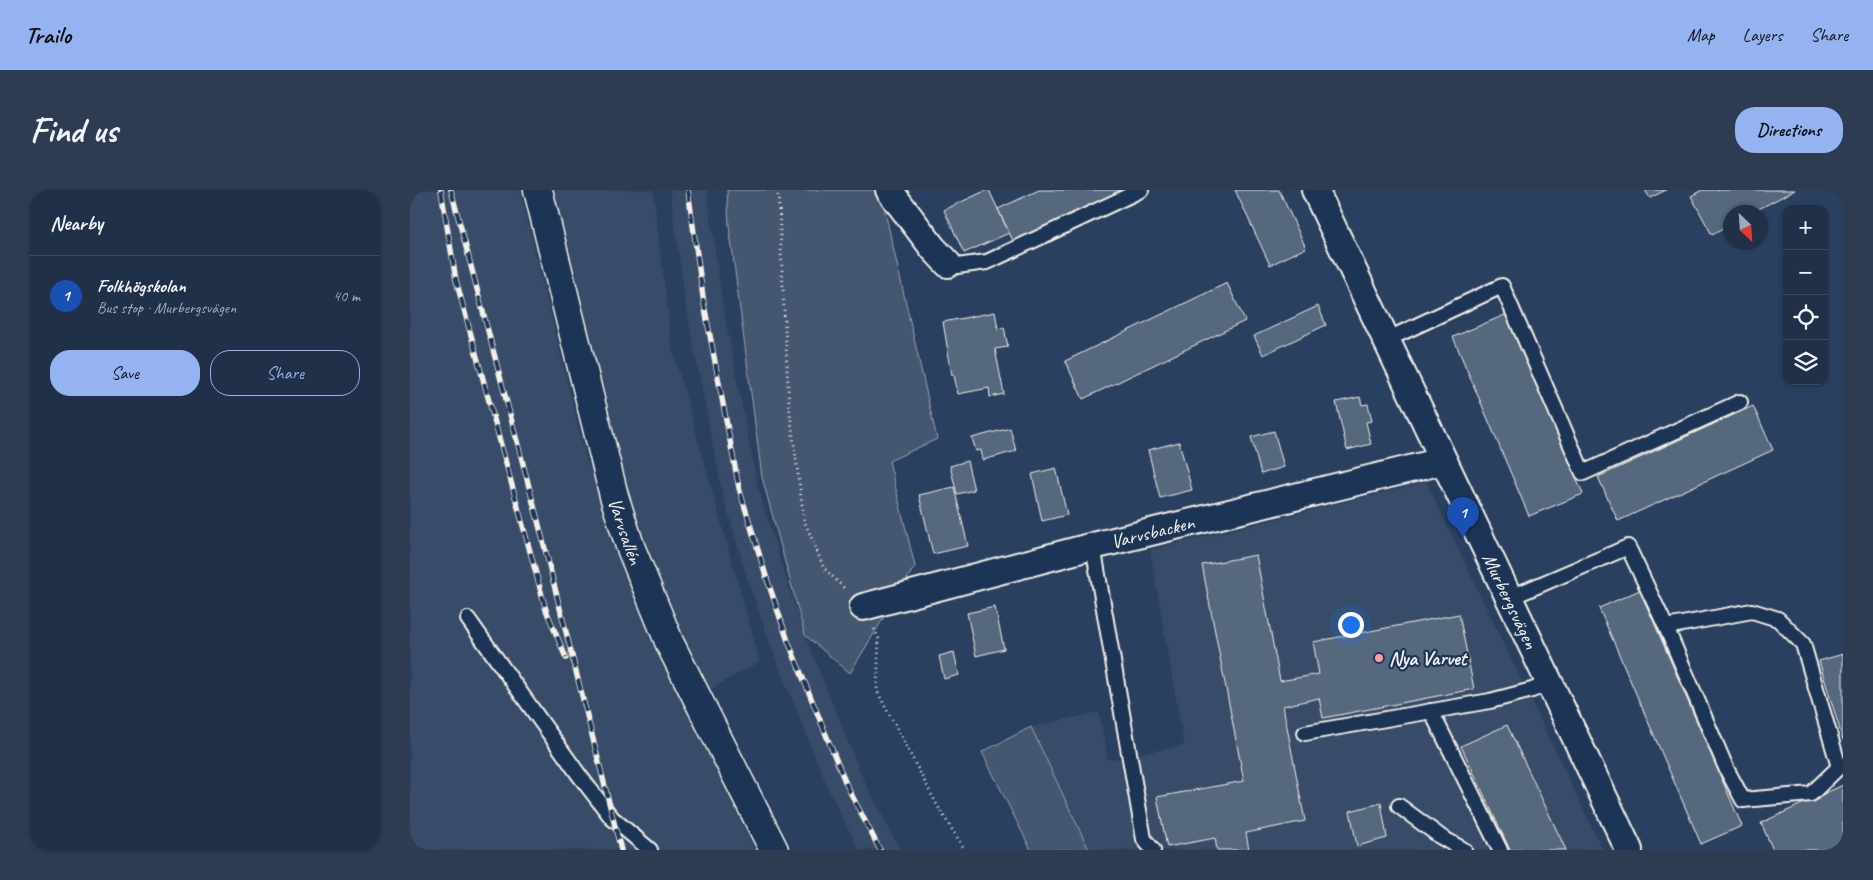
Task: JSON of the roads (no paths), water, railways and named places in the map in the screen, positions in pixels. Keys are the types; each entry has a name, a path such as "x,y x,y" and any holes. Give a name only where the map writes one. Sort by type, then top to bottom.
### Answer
{"street":[{"name":"Varvsallén","path":"538,190 614,496 630,546 670,644 774,850"},
{"path":"889,190 933,248 948,264"},
{"name":"Murbergsvägen","path":"1315,190 1629,850"},
{"name":"Varvsbacken","path":"863,607 1093,546 1443,461"}],"lane":[{"path":"948,264 957,266 986,262 1141,190"},
{"path":"1386,340 1502,286 1583,473 1740,402"},
{"path":"1093,546 1144,839 1153,850"},
{"path":"1509,598 1628,547 1666,626 1727,770 1744,800 1811,794 1840,767 1803,644 1778,619 1752,611 1666,626"},
{"path":"468,619 612,818 650,850"},
{"path":"1305,733 1498,699 1532,690 1549,683"},
{"path":"1431,711 1500,850"},
{"path":"1399,806 1441,837 1464,850"}],"railway":[{"path":"441,190 456,280 546,610 566,658"},
{"path":"451,190 538,521 621,850"},
{"path":"688,190 704,304 739,488 788,641 846,784 880,850"}],"place":[{"name":"Folkhögskolan","path":"1463,538"},
{"name":"Nya Varvet","path":"1379,658"}]}
